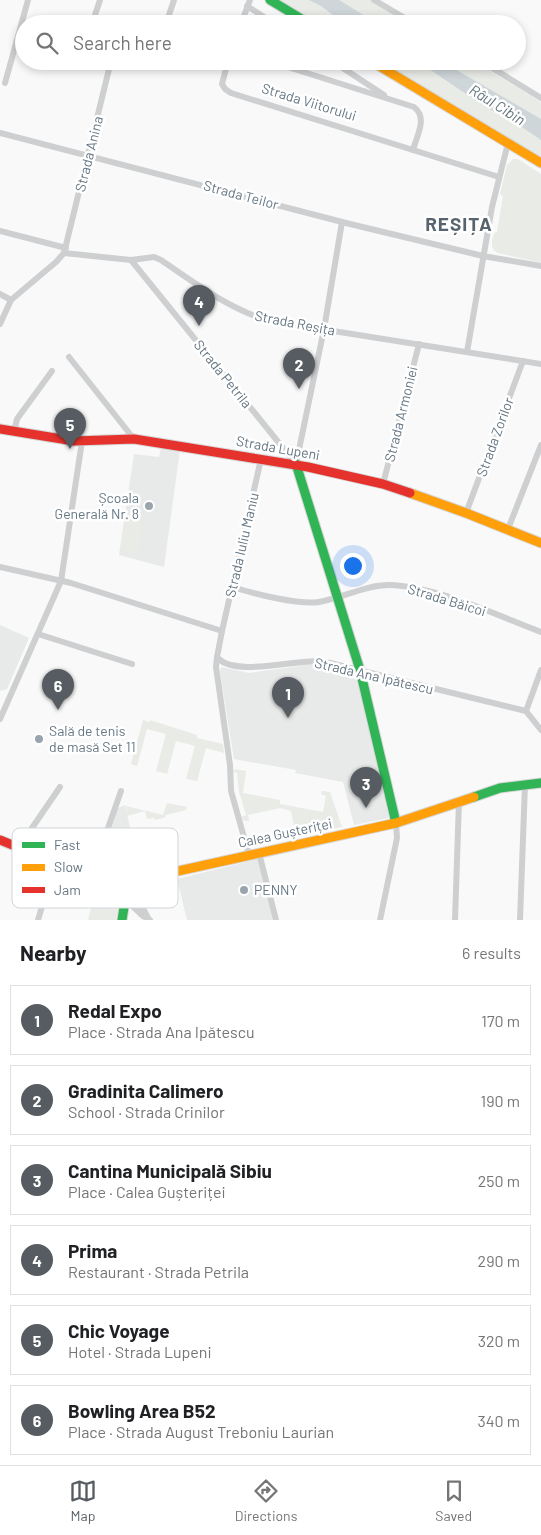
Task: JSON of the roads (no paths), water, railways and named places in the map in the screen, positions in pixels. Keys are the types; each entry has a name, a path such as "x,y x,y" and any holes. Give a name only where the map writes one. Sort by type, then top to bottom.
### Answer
{"street":[{"path":"25,15 28,0"},
{"path":"95,15 100,0"},
{"path":"169,15 174,0"},
{"path":"270,0 295,15"},
{"path":"374,0 400,15"},
{"path":"244,15 248,3 263,15"},
{"path":"5,83 15,49"},
{"name":"Strada Anina","path":"65,250 109,70"},
{"name":"Strada Viitorului","path":"226,70 222,84 228,91 499,177"},
{"name":"Strada Viitorului","path":"297,70 414,107 421,115 422,122 413,150"},
{"path":"346,70 392,100"},
{"path":"386,70 541,163"},
{"path":"496,70 541,98"},
{"name":"Strada Teilor","path":"0,133 342,222 483,256"},
{"path":"467,352 483,256 508,143"},
{"path":"342,222 324,330 296,464 360,670 396,823 397,838 380,920"},
{"name":"Strada Reșița","path":"0,231 65,250 131,260 149,257 161,260 213,294 257,318 541,364"},
{"path":"0,324 11,300 56,262 65,250"},
{"path":"483,256 541,266"},
{"name":"Strada Petrila","path":"131,260 296,464"},
{"path":"0,294 11,300"},
{"name":"Strada Armoniei","path":"383,484 418,344"},
{"path":"69,357 134,439"},
{"name":"Strada Zorilor","path":"466,513 524,361"},
{"path":"14,432 17,419 52,371"},
{"name":"Strada Lupeni","path":"0,428 14,432 82,442 118,438 134,439 296,464 383,484 466,513 541,543"},
{"path":"0,719 60,581 82,442"},
{"path":"508,529 541,446"},
{"name":"Strada Iuliu Maniu","path":"222,631 261,459"},
{"path":"0,567 94,590 222,631 216,666 230,765 231,790 276,920"},
{"name":"Strada Băicoi","path":"233,587 307,602 321,602 378,586 413,586 457,600 541,632"},
{"path":"38,634 132,664"},
{"name":"Strada Ana Ipătescu","path":"217,657 223,662 246,667 314,660 526,712"},
{"path":"541,670 526,712 541,730"},
{"name":"Calea Gușteriței","path":"178,871 396,823 500,788 541,783"},
{"path":"520,920 525,784"},
{"path":"32,828 60,787"},
{"path":"109,828 121,791"},
{"path":"455,920 459,801"},
{"name":"Calea Gușteriței","path":"0,840 12,844"},
{"path":"38,920 42,908"},
{"path":"134,908 149,920"},
{"path":"143,908 149,920"}],"water":[{"path":"309,0 339,0 363,15 333,15"},
{"name":"Râul Cibin","path":"430,70 457,70 541,119 541,140 510,119 487,108"}],"place":[{"name":"Prima","path":"199,326"},
{"name":"Gradinita Calimero","path":"299,389"},
{"name":"Chic Voyage","path":"70,449"},
{"name":"Școala Generală Nr. 8","path":"149,506"},
{"name":"Bowling Area B52","path":"58,710"},
{"name":"Redal Expo","path":"288,718"},
{"name":"Sală de tenis de masă Set 11","path":"39,739"},
{"name":"Cantina Municipală Sibiu","path":"366,808"},
{"name":"PENNY","path":"244,890"}],"district":[{"name":"REȘIȚA","path":"459,224"}]}
